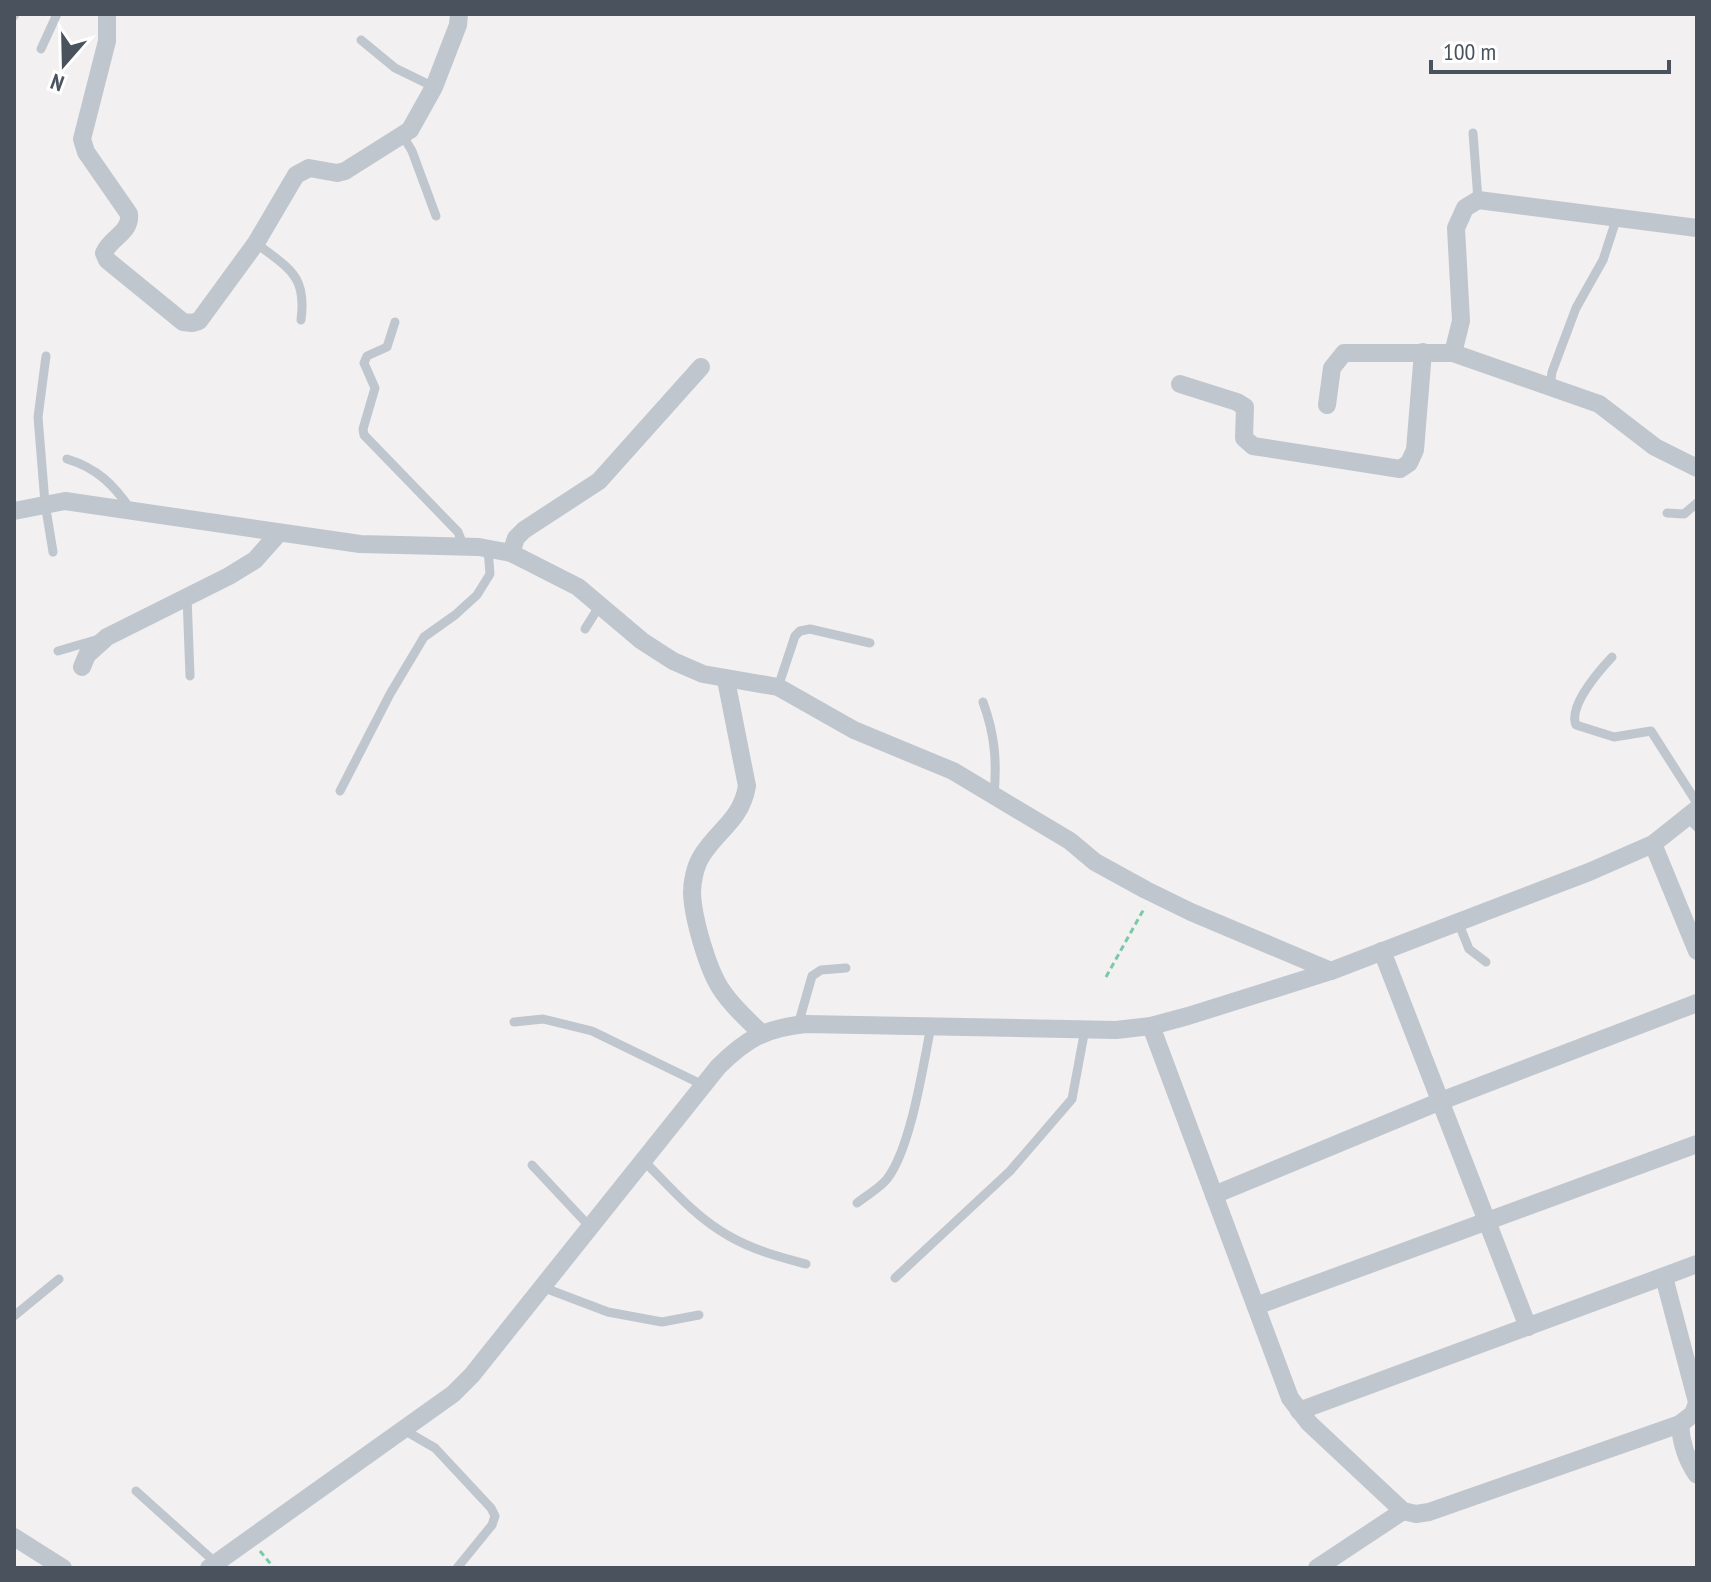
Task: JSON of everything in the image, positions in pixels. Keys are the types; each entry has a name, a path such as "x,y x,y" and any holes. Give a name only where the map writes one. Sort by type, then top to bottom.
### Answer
{"street":[{"path":"107,14 107,41 82,139 86,152 129,214 130,222 104,253 107,260 183,322 192,323 199,321 256,243 296,175 309,168 337,173 345,171 403,136 416,121 434,87 458,25 459,14"},
{"path":"1453,353 1461,321 1456,228 1465,208 1478,200 1697,228"},
{"path":"1180,384 1245,407 1244,438 1253,446 1400,469 1409,463 1418,438 1423,352"},
{"path":"1327,405 1332,368 1344,353 1453,353 1609,409 1655,447 1697,468"},
{"path":"511,553 516,538 524,530 599,481 701,367"},
{"path":"14,511 65,501 360,544 464,547 511,553 566,579 658,652 703,674 778,687 854,730 953,771 1070,841 1095,862 1152,893 1331,971"},
{"path":"82,667 87,655 107,637 229,576 255,560 279,533"},
{"path":"726,680 747,786 738,813 701,856 692,890 694,909 714,978 723,994 761,1033"},
{"path":"213,1566 453,1394 472,1375 703,1085 739,1046 761,1033 798,1025 1116,1030 1151,1026 1331,971 1589,872 1653,844 1695,814"},
{"path":"1653,844 1697,951"},
{"path":"1382,951 1528,1327"},
{"path":"1214,1195 1441,1101 1697,1003"},
{"path":"1151,1026 1290,1398 1299,1411 1403,1511 1416,1514 1429,1512 1680,1424 1693,1414 1697,1403 1664,1277"},
{"path":"1256,1306 1697,1144"},
{"path":"1299,1411 1697,1264"},
{"path":"1680,1424 1686,1457 1697,1475"},
{"path":"1317,1568 1403,1511"},
{"path":"14,1537 63,1568"}],"lane":[{"path":"41,49 57,14"},
{"path":"361,40 395,68 434,87"},
{"path":"1473,133 1478,200"},
{"path":"403,136 412,151 436,216"},
{"path":"1550,387 1552,372 1576,308 1603,260 1617,217"},
{"path":"256,243 296,278 303,291 301,320"},
{"path":"395,322 387,347 367,356 364,363 375,388 364,435 458,532 464,547"},
{"path":"46,356 38,417 45,503 53,552"},
{"path":"67,459 96,471 115,487 131,510"},
{"path":"1667,513 1684,514 1697,503"},
{"path":"340,791 390,694 424,637 477,595 490,574 488,549"},
{"path":"187,596 190,676"},
{"path":"585,629 600,605"},
{"path":"778,687 795,636 800,631 810,629 870,643"},
{"path":"58,651 107,637"},
{"path":"1612,657 1591,681 1573,721 1576,725 1614,737 1651,731 1695,814"},
{"path":"983,702 997,752 994,796"},
{"path":"1458,922 1469,949 1486,962"},
{"path":"798,1025 812,976 821,970 846,968"},
{"path":"514,1022 543,1019 592,1031 703,1085"},
{"path":"857,1203 887,1180 895,1164 910,1126 931,1026"},
{"path":"895,1278 1010,1171 1072,1099 1085,1029"},
{"path":"643,1160 694,1211 728,1236 766,1253 806,1264"},
{"path":"532,1165 590,1227"},
{"path":"14,1316 59,1279"},
{"path":"542,1287 608,1312 662,1322 699,1315"},
{"path":"404,1430 435,1448 495,1516 492,1525 457,1568"},
{"path":"136,1491 213,1566"}],"path":[{"path":"1106,977 1152,893"},
{"path":"251,1539 274,1568"}]}
